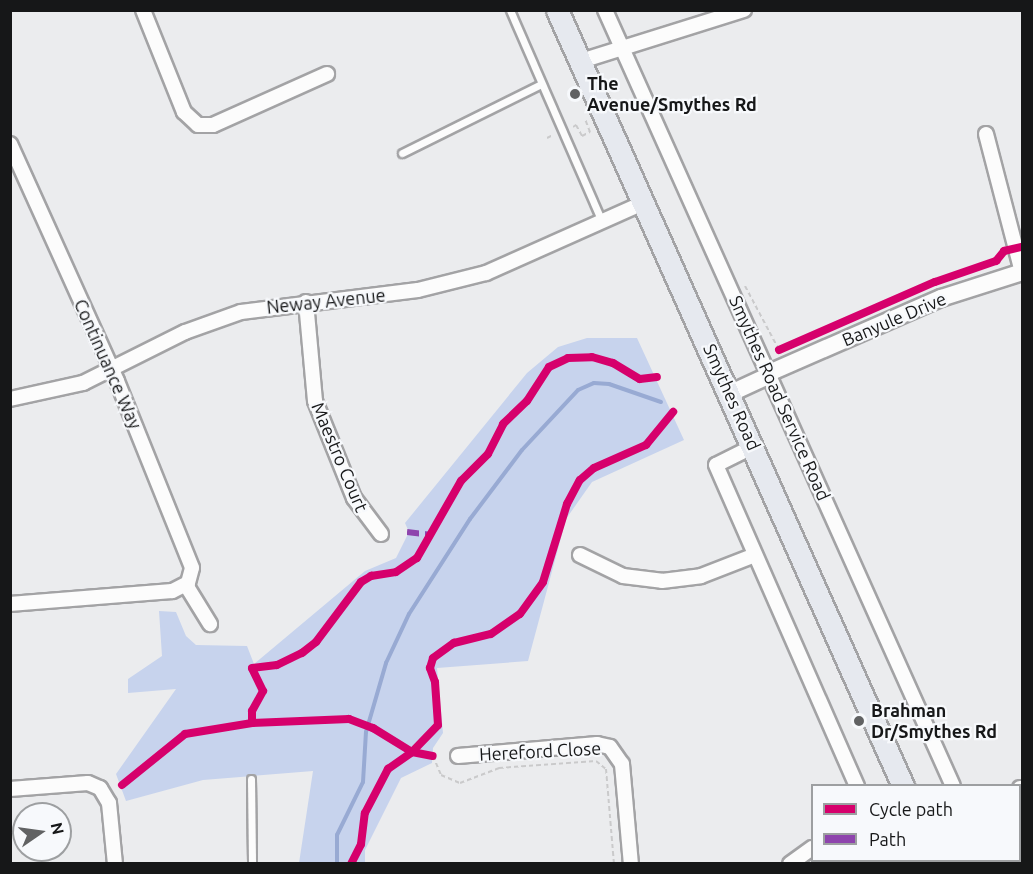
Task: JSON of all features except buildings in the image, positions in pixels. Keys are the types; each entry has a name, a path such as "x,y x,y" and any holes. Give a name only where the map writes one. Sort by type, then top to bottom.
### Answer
{"main road":[{"name":"Smythes Road","path":"557,10 731,393 902,784"}],"street":[{"path":"142,10 184,112 198,125 213,125 327,74"},
{"name":"Smythes Road Service Road","path":"605,10 952,784"},
{"path":"581,61 744,10"},
{"path":"986,134 1023,272"},
{"name":"Continuance Way","path":"10,144 112,371 191,560 192,574 186,585"},
{"name":"Neway Avenue","path":"10,399 58,391 112,371 203,324 241,312 410,291 462,280 643,203"},
{"name":"Banyule Drive","path":"731,393 941,298 1023,272"},
{"name":"Maestro Court","path":"306,303 315,401 354,498 381,534"},
{"path":"754,446 716,465 856,784"},
{"path":"580,555 623,576 662,581 701,576 755,555"},
{"path":"10,604 172,591 186,585 210,624"},
{"name":"Hereford Close","path":"458,756 597,744 610,747 622,764 631,864"},
{"path":"10,789 87,783 100,788 110,803 115,864"},
{"path":"790,864 811,849"}],"lane":[{"path":"510,10 602,222"},
{"path":"402,153 541,84"},
{"path":"251,779 252,864"}],"path":[{"path":"421,754 433,756 441,775 460,783 499,768 596,761 606,769 614,864"}],"shaded area":[{"path":"587,338 637,338 684,440 592,482 566,519 528,661 437,668 443,733 433,748 432,763 401,778 365,850 365,863 299,863 313,771 203,780 126,801 116,774 176,689 128,693 128,679 162,656 159,611 176,612 186,636 196,645 247,646 254,664 365,571 396,558 409,532 405,523 527,373 558,347"}],"waterway":[{"path":"337,864 337,835 363,782 366,732 386,663 409,614 470,519 522,450 578,390 594,383 609,384 661,402"}],"marked path":[{"path":"407,532 432,535"}],"cycle path":[{"path":"779,350 935,282 996,261 1004,251 1022,247"},
{"path":"252,723 252,711 263,691 252,668 277,665 302,653 316,642 361,582 371,576 396,572 417,558 461,481 488,454 503,424 527,401 549,367 568,358 592,357 613,363 640,379 657,377"},
{"path":"122,785 185,734 252,723 349,719 373,728 412,752 438,725 435,682 430,668 433,658 454,643 491,634 520,614 543,582 567,504 580,480 594,468 646,445 673,412"},
{"path":"351,864 361,844 365,813 388,769 412,752 433,756"}],"place":[{"name":"The Avenue/Smythes Rd","path":"575,94"},
{"name":"Brahman Dr/Smythes Rd","path":"859,721"}]}
